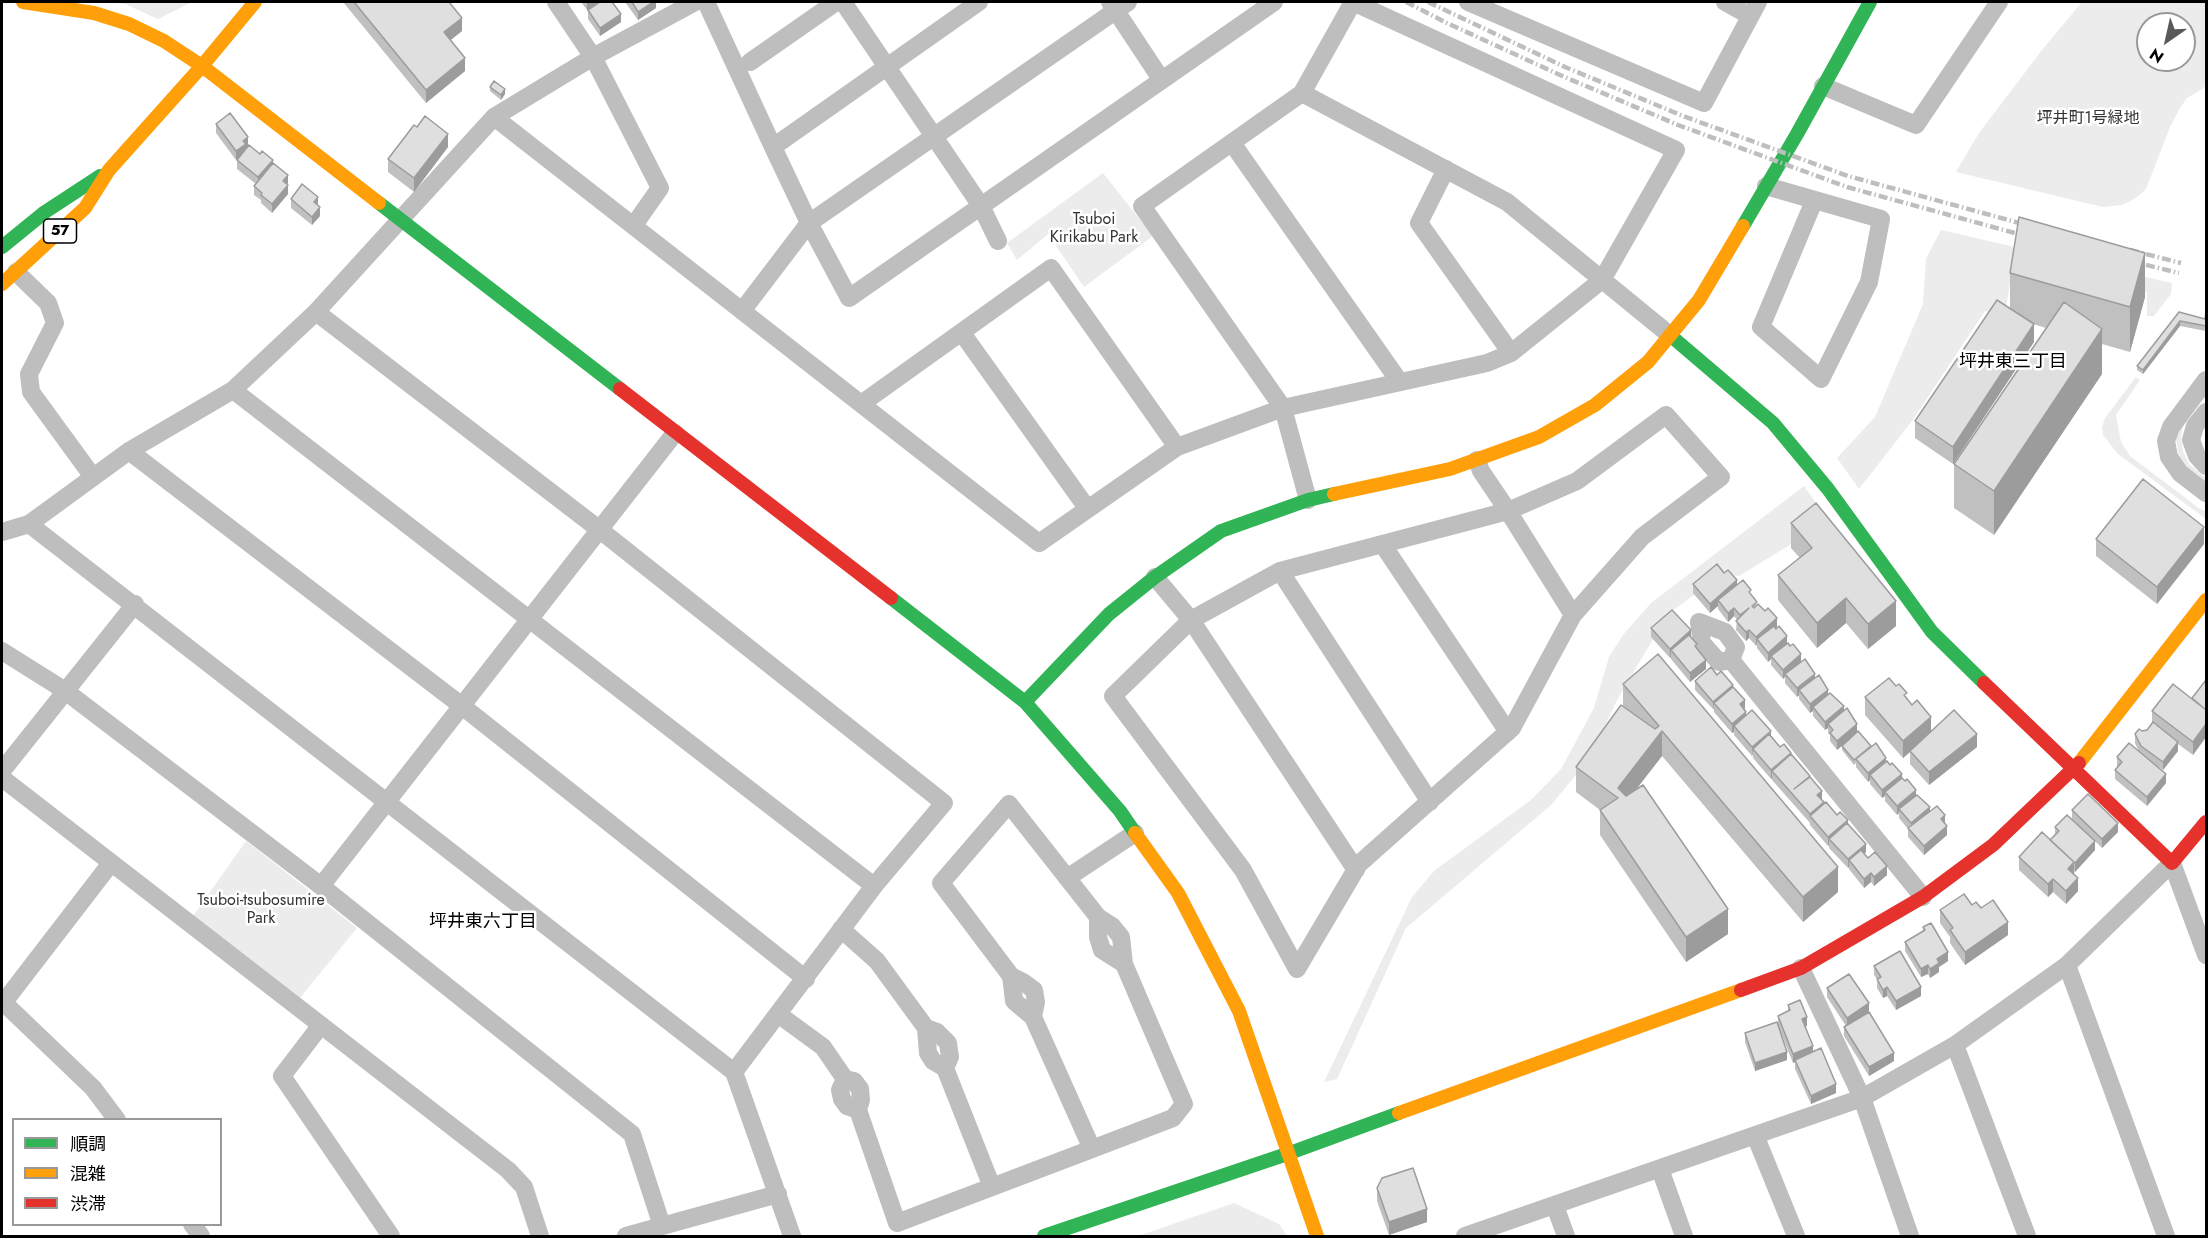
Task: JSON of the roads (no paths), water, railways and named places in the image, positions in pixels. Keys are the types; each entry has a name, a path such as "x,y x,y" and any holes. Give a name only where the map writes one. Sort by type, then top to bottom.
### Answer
{"street":[{"path":"23,2 94,13 129,24 164,41 202,66 1025,702 1120,812 1178,892 1239,1011 1317,1236"},
{"name":"57","path":"2,284 85,208 109,170 202,66 255,2"},
{"path":"556,2 593,57 660,188 634,225"},
{"path":"2,532 29,524 129,451 232,390 316,312 494,117 593,57 695,2"},
{"path":"706,2 809,223 849,298 1274,2"},
{"path":"750,62 836,2"},
{"path":"843,2 981,206 998,241"},
{"path":"773,147 979,2"},
{"path":"494,117 1039,543 1177,447 1283,408 1487,363 1511,353 1602,280 1676,150 1353,2 1302,93 1142,206 1283,408 1308,500"},
{"path":"1468,2 1704,103 1754,8 1725,2"},
{"path":"1025,702 1109,614 1155,577 1221,531 1308,500 1450,469 1539,437 1595,405 1648,362 1699,300 1870,2"},
{"path":"1823,86 1916,125 1999,2"},
{"path":"742,311 809,223 1118,4 1161,79"},
{"path":"1302,93 1507,202 1773,423 1828,489 1932,632 2172,863 2206,955"},
{"path":"1232,143 1399,381"},
{"path":"1446,169 1419,223 1511,353"},
{"name":"57","path":"2,247 45,212 109,170"},
{"path":"1766,186 1881,219 1869,282 1821,379 1761,327 1815,201"},
{"path":"861,404 1052,268 1177,447"},
{"path":"16,272 48,303 55,323 29,374 31,392 93,477"},
{"path":"316,312 600,530 944,802 874,886 734,1072"},
{"path":"962,333 1087,508"},
{"path":"2206,380 2171,427 2166,441 2169,457 2180,473 2206,493"},
{"path":"232,390 874,886"},
{"path":"2206,412 2195,426 2191,441 2197,456 2206,466"},
{"path":"1666,415 1720,477 1642,537 1573,615 1512,728 1359,864 1297,969 1243,870 1113,696 1191,620 1280,571 1383,545 1508,512 1577,481 1666,415"},
{"path":"321,886 675,433"},
{"path":"129,451 462,706 806,979"},
{"path":"1477,460 1481,471 1573,615"},
{"path":"29,524 135,604 734,1072 792,1236"},
{"path":"1383,545 1508,732"},
{"path":"1280,571 1430,802"},
{"path":"1155,577 1191,620 1356,870"},
{"path":"1044,1236 1287,1154 1801,968 1923,897 1993,844 2074,770 2206,600"},
{"path":"2,771 64,690 135,604"},
{"path":"2,651 64,690 321,886 632,1134 662,1226"},
{"path":"1731,660 1923,897"},
{"path":"2,778 508,1170 524,1186 540,1236"},
{"path":"778,1014 823,1047 844,1079 840,1090 842,1099 847,1106 858,1110 897,1223 1092,1149 1173,1118 1184,1104 1124,964 1102,950 1098,937 1098,917 1009,804 941,882 1011,976 1014,1001 1033,1017 1092,1149"},
{"path":"1465,1236 1862,1098 1955,1045 2067,965 2172,863 2206,822"},
{"path":"1067,878 1135,833"},
{"path":"111,863 3,1001 93,1088 116,1118"},
{"path":"842,929 877,961 926,1028 928,1053 933,1061 945,1068 992,1187"},
{"path":"2067,965 2166,1236"},
{"path":"1801,968 1862,1098 1910,1236"},
{"path":"321,1025 282,1076 391,1236"},
{"path":"1955,1045 2027,1236"},
{"path":"1755,1135 1796,1236"},
{"path":"1660,1169 1684,1236"},
{"path":"626,1236 778,1194"},
{"path":"1556,1206 1566,1236"}],"railway":[{"path":"1406,2 1560,75 1678,125 1847,187 2033,238"},
{"path":"1428,2 1565,67 1683,116 1848,176 2034,227"},
{"path":"2130,250 2181,263"},
{"path":"2130,261 2179,273"}],"district":[{"name":"坪井東三丁目","path":"2013,363"},
{"name":"坪井東六丁目","path":"483,923"}],"park label":[{"name":"坪井町1号緑地","path":"2088,119"},
{"name":"Tsuboi Kirikabu Park","path":"1094,229"},
{"name":"Tsuboi-tsubosumire Park","path":"261,910"}]}
